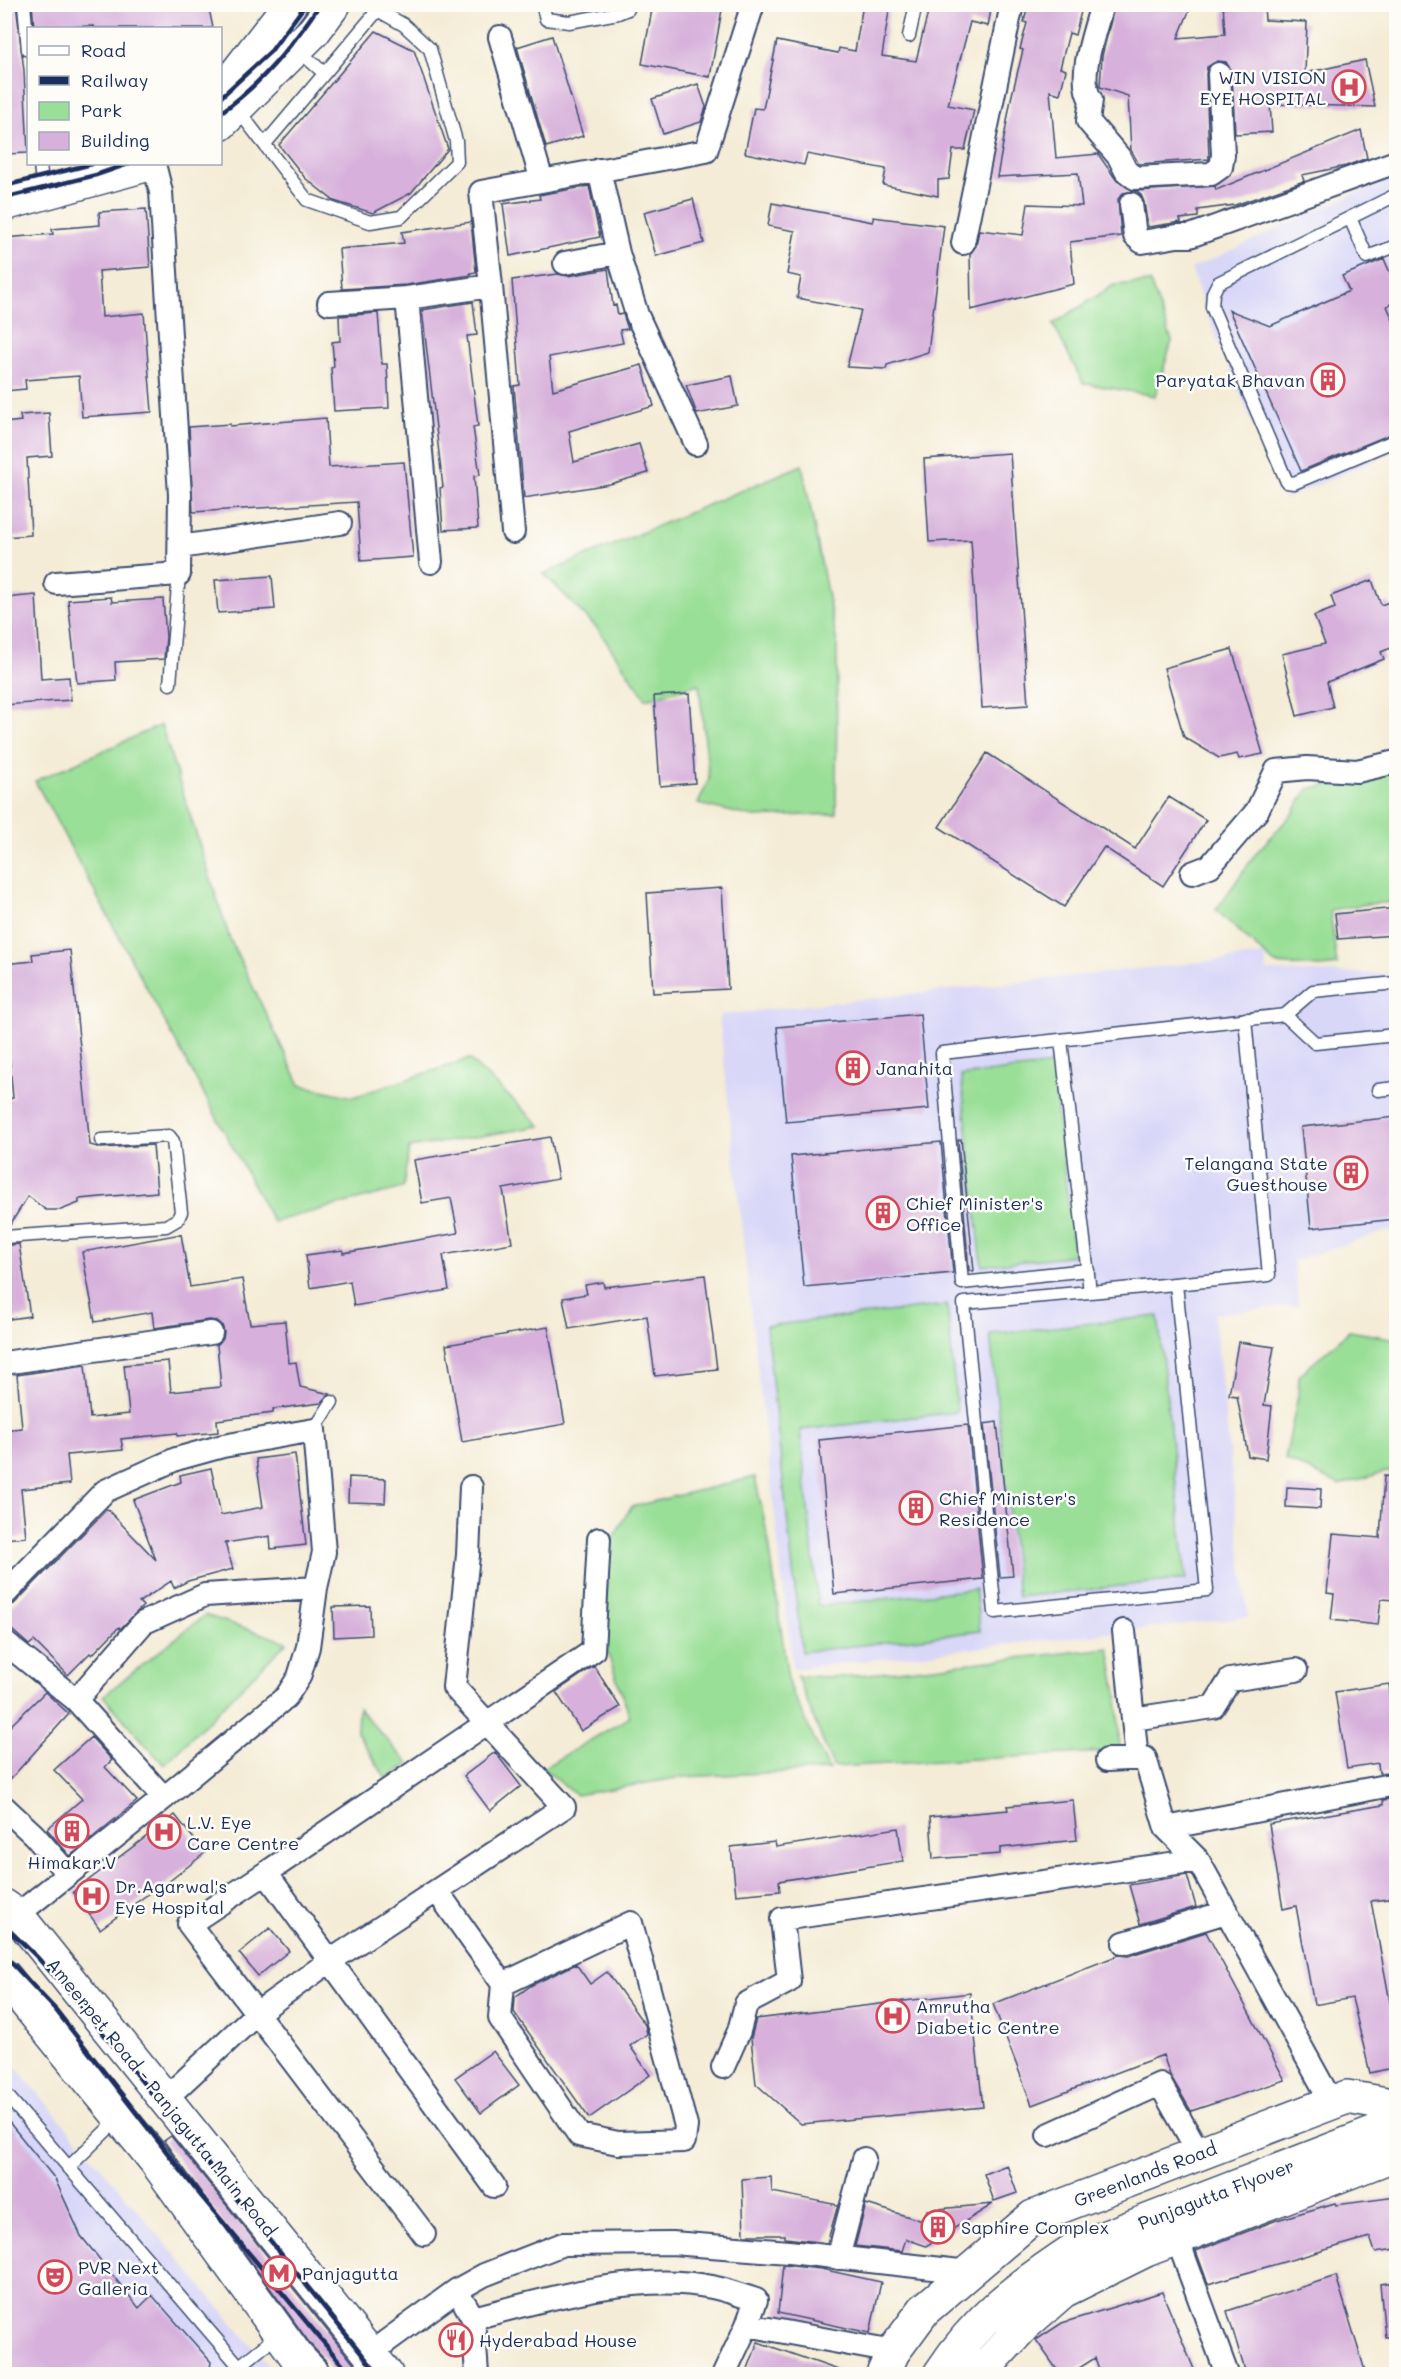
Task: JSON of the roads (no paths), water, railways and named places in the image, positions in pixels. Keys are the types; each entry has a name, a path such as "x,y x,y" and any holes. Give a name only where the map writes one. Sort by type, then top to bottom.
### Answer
{"main road":[{"path":"226,108 226,87 290,4"},
{"path":"226,108 297,48 314,31 334,4"},
{"path":"4,204 145,165"},
{"path":"4,182 50,167"},
{"name":"Ameerpet Road - Panjagutta Main Road","path":"10,1910 377,2364"},
{"path":"4,1976 121,2116 280,2333 313,2374"},
{"name":"Greenlands Road","path":"894,2367 924,2310 1033,2217 1347,2097 1393,2110"},
{"name":"Punjagutta Flyover","path":"894,2367 938,2327 981,2278 1028,2242 1077,2219 1178,2182 1393,2110"},
{"name":"Punjagutta Flyover","path":"940,2374 987,2314 1029,2280 1075,2249 1393,2110"},
{"path":"979,2374 1024,2325 1063,2291 1146,2250 1396,2154"}],"street":[{"path":"513,532 481,192 706,151 753,4"},
{"path":"963,243 1012,4"},
{"path":"1102,4 1084,77 1086,93 1091,100 1088,121 1119,157 1126,171 1135,178 1211,174 1221,167 1223,155 1219,74"},
{"path":"500,37 542,181"},
{"path":"1131,204 1135,236 1142,242 1190,236 1396,162"},
{"path":"56,583 179,574 180,495 161,192 154,165"},
{"path":"599,170 618,253 637,315 696,444"},
{"path":"565,263 618,253"},
{"path":"329,303 407,298 491,286"},
{"path":"407,298 431,562"},
{"path":"180,547 340,523"},
{"path":"1192,873 1210,866 1257,811 1276,771 1307,768 1357,771 1396,762"},
{"path":"4,1363 211,1333"},
{"path":"4,1595 105,1491 176,1459 223,1446 314,1430 324,1552 316,1588 308,1647 299,1677 286,1697 164,1798 68,1874 10,1910"},
{"path":"164,2100 257,2013 330,1961 564,1807 454,1687 468,1555 471,1487"},
{"path":"424,2234 189,1924 593,1651 599,1539"},
{"path":"76,1700 143,1623 206,1595 316,1588"},
{"path":"1124,1631 1137,1759"},
{"path":"4,1641 76,1700 164,1798"},
{"path":"1133,1719 1213,1707 1230,1680 1296,1670"},
{"path":"1107,1760 1145,1758 1166,1828 1198,1860 1332,2103"},
{"path":"1166,1828 1396,1784"},
{"path":"4,1807 34,1835 68,1874"},
{"path":"723,2067 740,2031 746,2004 789,1981 782,1918 1198,1860"},
{"path":"266,1873 494,2186"},
{"path":"436,1891 503,1984 500,2018 579,2135 618,2143 684,2141 687,2126 631,1923 503,1984"},
{"path":"1125,1943 1226,1912"},
{"path":"1048,2135 1160,2084 1199,2153"},
{"path":"838,2258 864,2159"},
{"path":"1177,2238 1227,2374"},
{"path":"377,2364 457,2290 484,2275 563,2244 672,2243 969,2272"},
{"path":"473,2318 541,2301 631,2283 711,2286 756,2300 724,2374"},
{"path":"457,2290 473,2318 477,2374"},
{"path":"747,2325 894,2367"}],"lane":[{"path":"24,4 27,38"},
{"path":"542,4 546,19 558,22 618,13 628,9 628,4"},
{"path":"909,36 916,4"},
{"path":"226,108 265,144 307,200 370,222 401,218 457,162 456,141 430,49 404,25 372,7 324,73 265,144"},
{"path":"297,48 324,73"},
{"path":"1396,195 1218,283 1213,293 1212,307 1287,482 1294,483 1396,440"},
{"path":"1350,218 1367,257 1396,246"},
{"path":"170,684 179,574"},
{"path":"1088,1270 962,1283 942,1053 1285,1015 1313,991 1396,983"},
{"path":"1285,1015 1315,1043 1396,1035"},
{"path":"1176,1284 1207,1590 995,1612 964,1303 1269,1275 1245,1019"},
{"path":"1061,1040 1090,1292"},
{"path":"1378,1090 1396,1088"},
{"path":"4,1237 166,1226 178,1219 181,1212 173,1141 170,1136 101,1140"},
{"path":"314,1430 332,1402"},
{"path":"4,2092 239,2372 280,2333"},
{"path":"68,2168 121,2116"}],"railway":[{"path":"222,96 271,51 306,4"},
{"path":"222,112 263,77 299,34 320,4"},
{"path":"4,186 88,165"},
{"path":"4,198 96,175 125,165"},
{"path":"4,1925 73,1996 378,2374"},
{"path":"4,1955 56,2010 197,2191 350,2374"}],"place":[{"name":"WIN VISION EYE HOSPITAL","path":"1349,87"},
{"name":"Paryatak Bhavan","path":"1328,380"},
{"name":"Janahita","path":"853,1068"},
{"name":"Telangana State Guesthouse","path":"1351,1173"},
{"name":"Chief Minister's Office","path":"883,1213"},
{"name":"Chief Minister's Residence","path":"916,1508"},
{"name":"Himakar.V","path":"72,1831"},
{"name":"L.V. Eye Care Centre","path":"164,1832"},
{"name":"Dr.Agarwal's Eye Hospital","path":"92,1896"},
{"name":"Amrutha Diabetic Centre","path":"893,2016"},
{"name":"Saphire Complex","path":"938,2227"},
{"name":"Panjagutta","path":"279,2273"},
{"name":"PVR Next Galleria","path":"55,2277"},
{"name":"Hyderabad House","path":"456,2340"}]}
